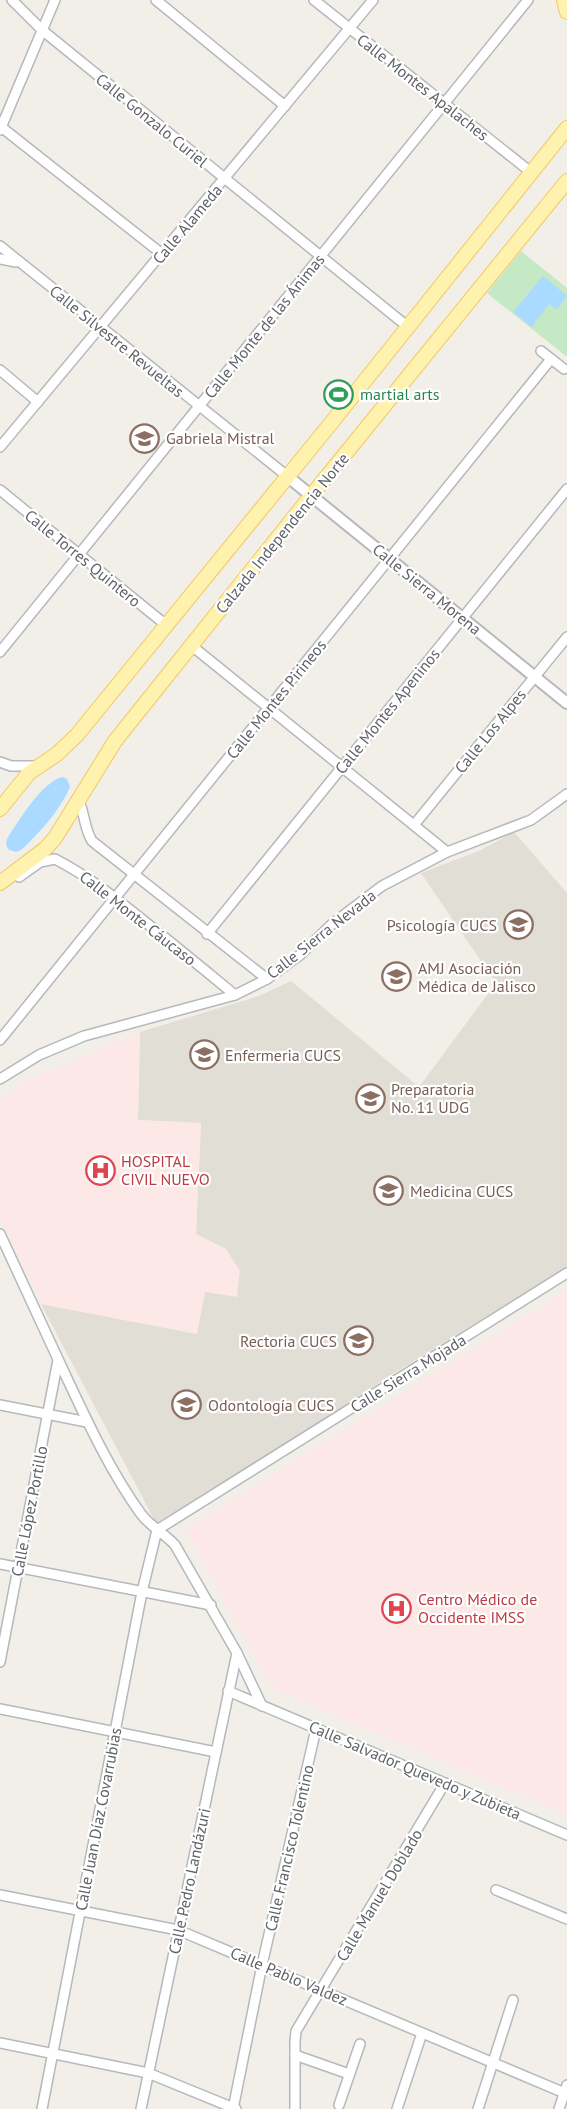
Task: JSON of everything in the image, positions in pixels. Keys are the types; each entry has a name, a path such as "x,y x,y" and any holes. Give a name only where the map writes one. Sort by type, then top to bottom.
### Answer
{"main road":[{"path":"564,0 567,12"},
{"name":"Calzada Independencia Norte","path":"0,809 29,773 46,762 77,735 567,127"},
{"name":"Calzada Independencia Norte","path":"1,882 45,849 55,838 115,741 567,181"}],"street":[{"name":"Calle Gonzalo Curiel","path":"12,0 42,30 408,327"},
{"path":"55,0 1,127 162,254"},
{"path":"156,0 285,106"},
{"name":"Calle Montes Apalaches","path":"314,0 532,173"},
{"name":"Calle Alameda","path":"0,447 373,0"},
{"name":"Calle Monte de las Ánimas","path":"0,652 528,0"},
{"path":"0,246 18,262"},
{"name":"Calle Silvestre Revueltas","path":"0,259 18,262 287,476"},
{"path":"541,351 564,369"},
{"name":"Calle Montes Pirineos","path":"0,1040 551,358"},
{"path":"0,370 38,402"},
{"name":"Calle Sierra Morena","path":"287,476 567,702"},
{"name":"Calle Montes Apeninos","path":"207,934 567,489"},
{"name":"Calle Torres Quintero","path":"0,490 166,625"},
{"name":"Calle Los Alpes","path":"414,825 567,637"},
{"path":"192,646 447,852"},
{"path":"0,762 10,766 32,767 46,762"},
{"name":"Calle Sierra Nevada","path":"0,1079 39,1055 84,1036 235,995 267,979 300,955 332,924 382,886 447,852 531,820 567,794"},
{"name":"Calle Monte Cáucaso","path":"79,801 85,813 85,831 92,842 267,979"},
{"name":"Calle Monte Cáucaso","path":"1,882 15,879 40,862 55,859 89,878 115,897 235,995"},
{"path":"0,1234 87,1422 141,1514 175,1545 237,1653 262,1706"},
{"name":"Calle Sierra Mojada","path":"157,1530 567,1274"},
{"name":"Calle López Portillo","path":"0,1662 58,1360"},
{"path":"0,1406 87,1422"},
{"name":"Calle Juan Díaz Covarrubias","path":"42,2109 142,1592 157,1530"},
{"path":"0,1564 211,1605"},
{"name":"Calle Pedro Landázuri","path":"141,2109 237,1653"},
{"name":"Calle Salvador Quevedo y Zubieta","path":"228,1691 567,1835"},
{"path":"0,1709 216,1752"},
{"name":"Calle Francisco Tolentino","path":"234,2109 262,1965 316,1729"},
{"name":"Calle Manuel Doblado","path":"295,2109 296,2031 445,1783"},
{"path":"496,1890 567,1920"},
{"name":"Calle Pablo Valdez","path":"0,1895 178,1930 494,2064 566,2091"},
{"path":"478,2109 513,2000"},
{"path":"397,2109 422,2033"},
{"path":"0,2043 148,2073 234,2109"},
{"path":"339,2105 360,2044"},
{"path":"295,2055 349,2074"},
{"path":"559,2109 566,2091"}],"shaded area":[{"path":"514,832 567,893 567,1267 386,1378 261,1461 157,1525 41,1304 197,1334 205,1291 226,1249 196,1234 201,1123 138,1120 140,1032 259,996 291,981 419,1087 496,983 421,873 479,851"},
{"name":"HOSPITAL CIVIL NUEVO","path":"140,1032 138,1120 201,1123 196,1234 226,1249 240,1271 237,1297 205,1292 197,1334 41,1304 0,1218 0,1100 24,1081"},
{"name":"Centro Médico de Occidente IMSS","path":"567,1290 567,1815 271,1688 185,1529"}],"green space":[{"path":"521,251 567,288 567,357 487,293"}],"water":[{"path":"543,276 567,296 557,310 549,304 532,327 513,312"},
{"path":"63,777 67,779 70,787 55,813 21,850 16,852 9,850 6,845 7,839 31,803 47,786"}],"place":[{"name":"martial arts","path":"339,394"},
{"name":"Gabriela Mistral","path":"145,438"},
{"name":"Psicología CUCS","path":"518,925"},
{"name":"AMJ Asociación Médica de Jalisco","path":"397,977"},
{"name":"Enfermeria CUCS","path":"204,1055"},
{"name":"Preparatoria No. 11 UDG","path":"370,1098"},
{"name":"HOSPITAL CIVIL NUEVO","path":"100,1170"},
{"name":"Medicina CUCS","path":"389,1191"},
{"name":"Rectoria CUCS","path":"358,1341"},
{"name":"Odontología CUCS","path":"187,1405"},
{"name":"Centro Médico de Occidente IMSS","path":"397,1608"}]}
